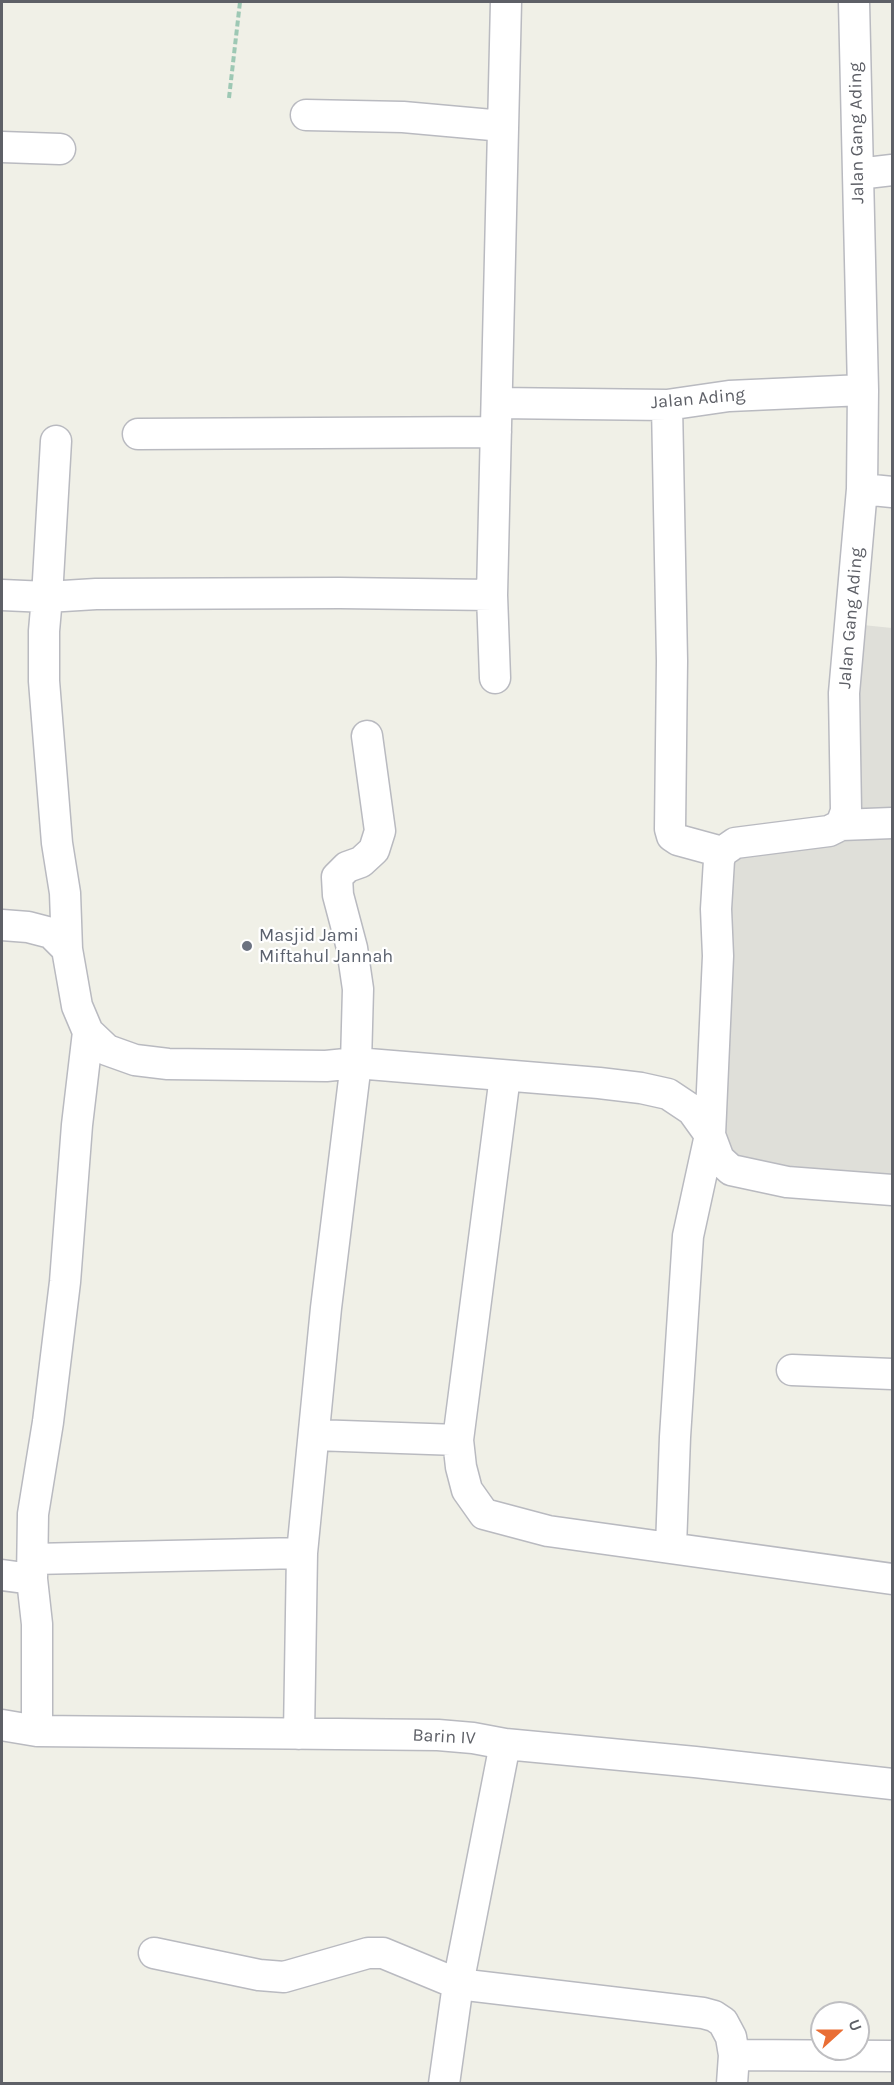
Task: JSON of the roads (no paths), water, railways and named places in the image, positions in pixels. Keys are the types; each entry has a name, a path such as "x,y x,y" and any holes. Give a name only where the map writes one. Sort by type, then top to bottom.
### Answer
{"street":[{"path":"495,678 492,595 506,2"},
{"name":"Jalan Gang Ading","path":"841,825 846,811 844,693 862,489 863,390 854,2"},
{"path":"306,115 403,117 503,126"},
{"path":"2,147 60,149"},
{"path":"858,174 892,170"},
{"name":"Jalan Ading","path":"138,434 496,417 667,405 729,396 863,390"},
{"path":"667,405 672,661 670,828 672,836 678,840 722,852"},
{"path":"56,441 44,631 44,681 57,843 65,893 67,949 77,1006 88,1032 107,1050 135,1060 168,1064 326,1066 356,1063 641,1088 668,1094 692,1110 710,1135 719,1159 731,1170 786,1182 892,1190"},
{"path":"862,489 892,492"},
{"path":"2,595 47,597 96,594 317,593 492,595"},
{"path":"299,1734 302,1553 337,1216 356,1063 358,989 352,948 338,895 338,877 347,867 361,862 374,850 380,831 367,736"},
{"path":"671,1547 675,1437 688,1236 710,1135 718,956 716,909 719,860 722,852 735,843 829,831 841,825 892,823"},
{"path":"2,925 27,927 51,933 67,949"},
{"path":"38,1731 37,1624 32,1569 33,1514 48,1422 65,1282 77,1125 88,1032"},
{"path":"505,1076 458,1440 461,1467 467,1490 484,1514 548,1531 892,1579"},
{"path":"792,1370 892,1374"},
{"path":"314,1435 458,1440"},
{"path":"2,1575 32,1569 302,1553"},
{"name":"Barin IV","path":"2,1728 38,1731 438,1735 892,1784"},
{"path":"444,2084 458,1984 505,1744"},
{"path":"154,1953 259,1975 284,1977 368,1953 383,1953 458,1984 703,2013 723,2022 731,2037 733,2069 892,2056"}],"place":[{"name":"Masjid Jami Miftahul Jannah","path":"247,946"}]}
